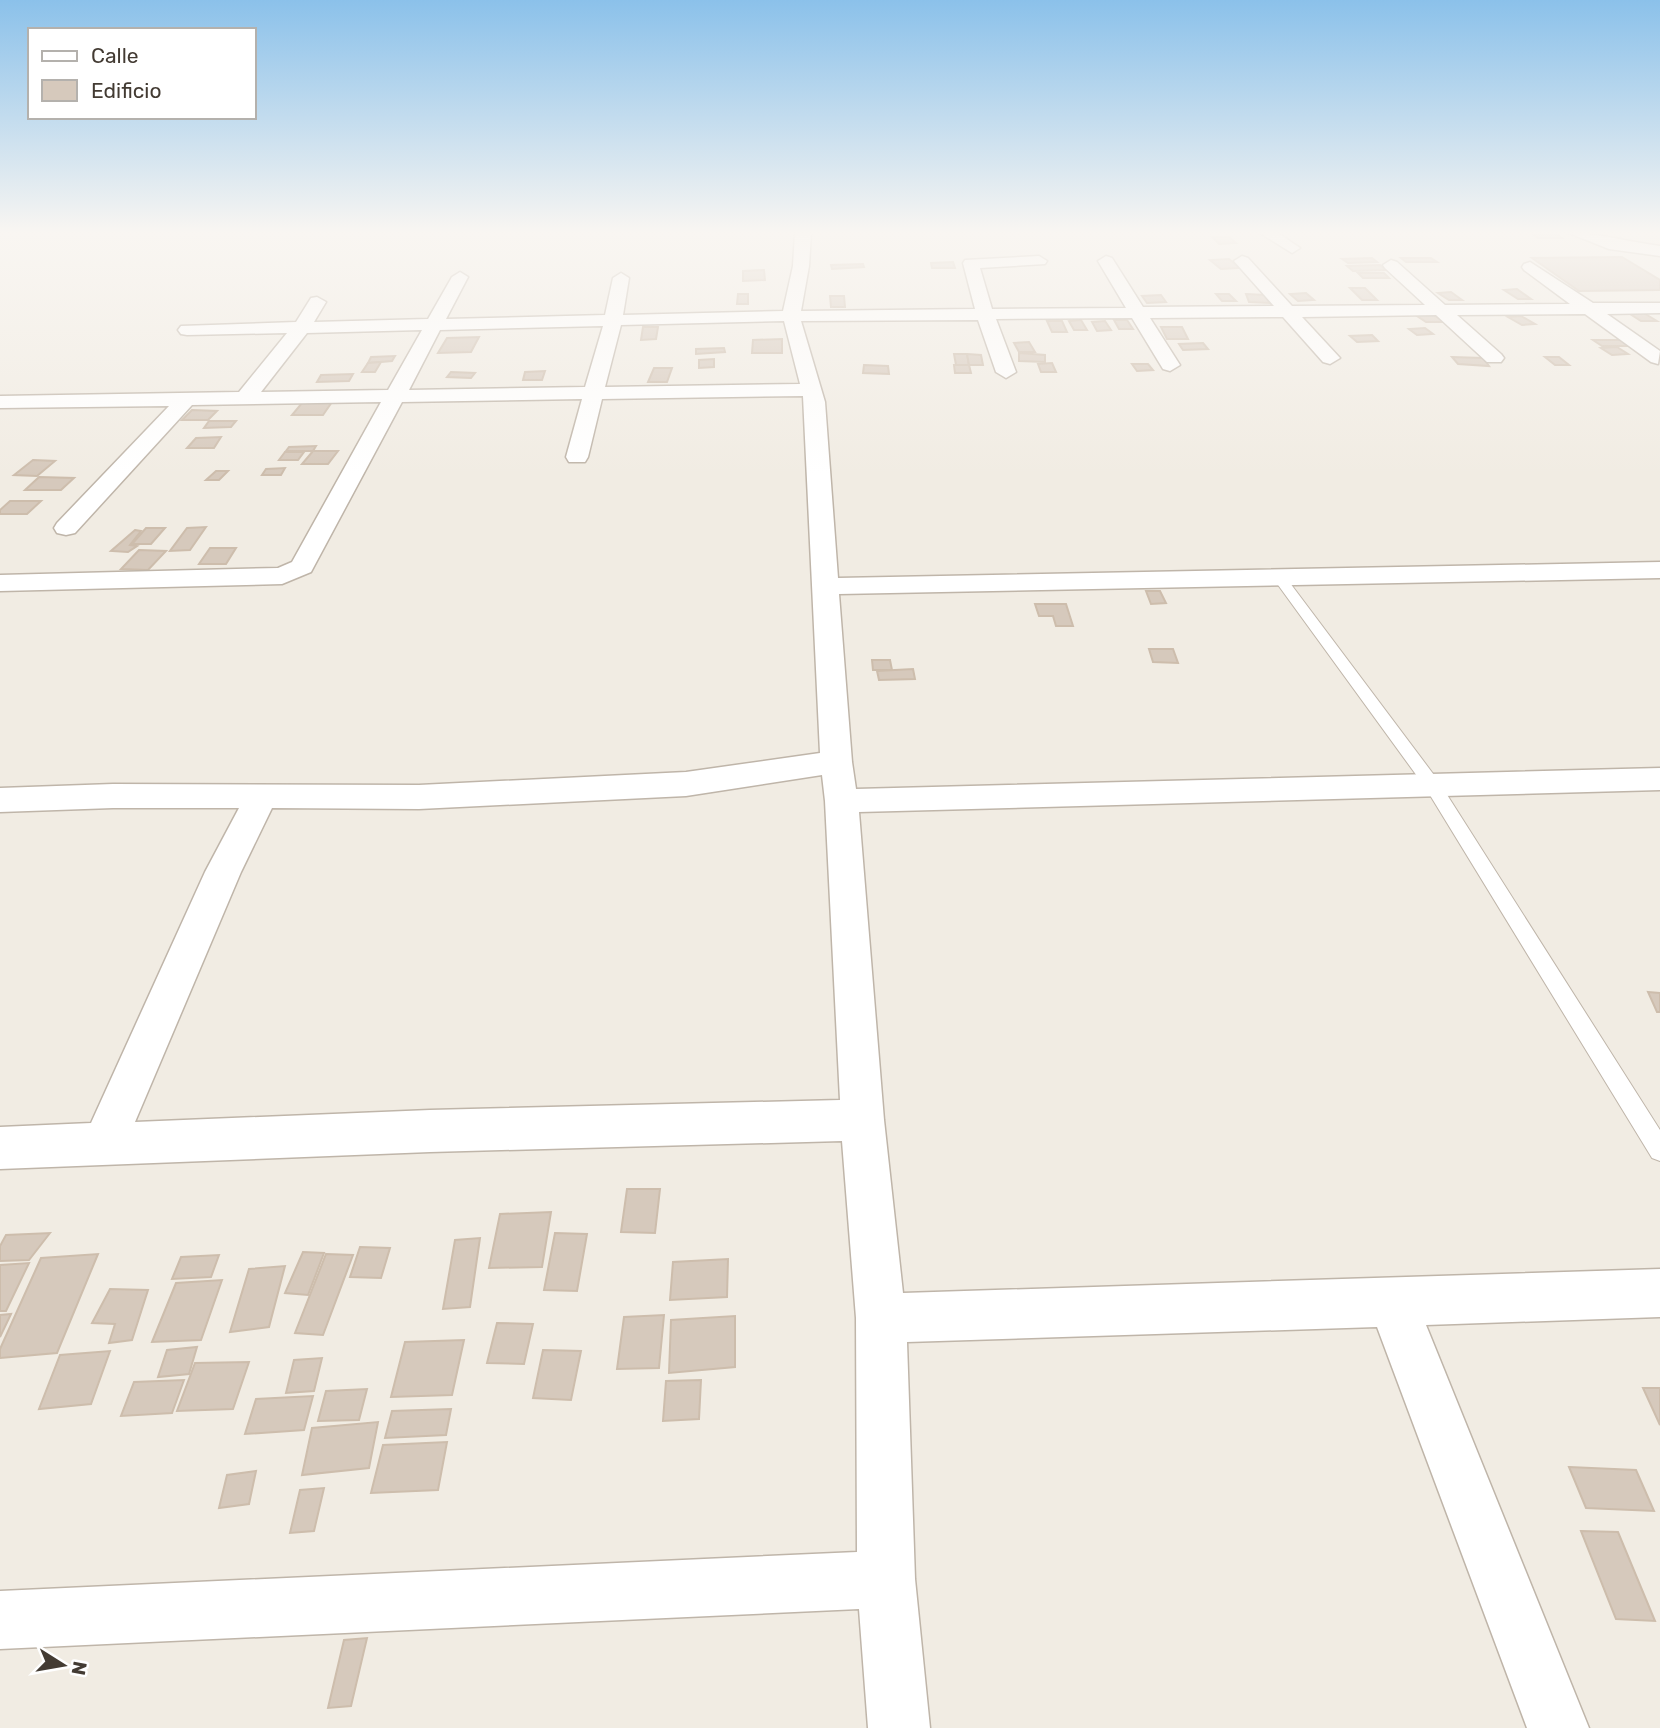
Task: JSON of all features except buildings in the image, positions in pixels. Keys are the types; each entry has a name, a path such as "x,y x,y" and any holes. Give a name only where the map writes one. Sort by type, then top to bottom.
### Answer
{"street":[{"path":"247,396 309,314"},
{"path":"0,583 282,576 294,572 302,567 441,314"},
{"path":"577,457 614,314"},
{"path":"985,314 1006,372"},
{"path":"187,330 791,316 1039,314"},
{"path":"1136,314 1171,365"},
{"path":"1289,314 1330,358"},
{"path":"1444,314 1494,358"},
{"path":"1596,314 1658,358"},
{"path":"791,316 815,402 862,1120 881,1318 886,1579 899,1728"},
{"path":"0,401 811,390"},
{"path":"66,528 188,398"},
{"path":"825,586 1660,570"},
{"path":"0,800 113,796 419,797 687,784 839,781 1431,783 1660,779"},
{"path":"104,1143 223,872 261,797"},
{"path":"0,1148 430,1130 862,1120"},
{"path":"881,1318 1660,1293"},
{"path":"1391,1300 1558,1728"},
{"path":"0,1620 886,1579"}],"lane":[{"path":"1279,578 1431,783 1660,1150"}]}
